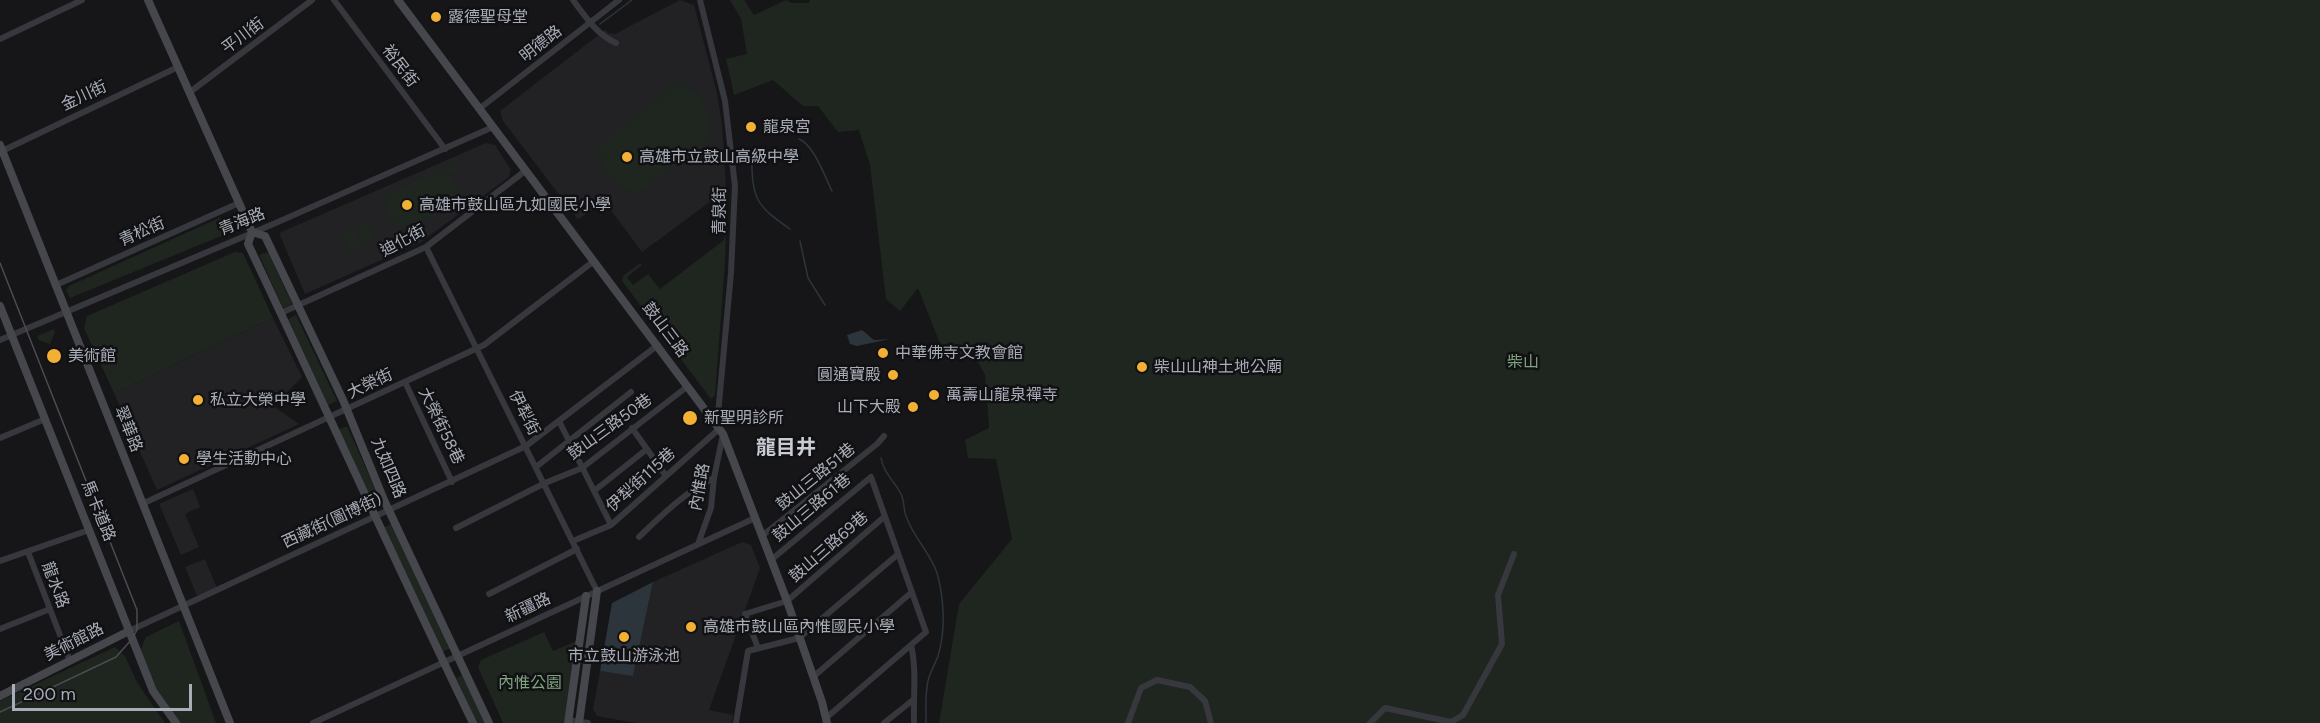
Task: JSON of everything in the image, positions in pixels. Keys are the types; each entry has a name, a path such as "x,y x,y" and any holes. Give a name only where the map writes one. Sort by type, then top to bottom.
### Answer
{"street":[{"path":"0,39 82,0"},
{"name":"九如四路","path":"148,0 252,232 248,244 473,723"},
{"name":"平川街","path":"190,92 312,0"},
{"name":"裕民街","path":"334,0 445,149"},
{"name":"鼓山三路","path":"398,0 720,429 787,601 827,721"},
{"path":"573,0 608,41 616,43"},
{"name":"明德路","path":"479,109 619,0"},
{"name":"青泉街","path":"700,0 725,101 735,186 720,429"},
{"name":"金川街","path":"1,148 178,67"},
{"name":"青海路","path":"0,340 493,127"},
{"name":"翠華路","path":"1,148 231,723"},
{"name":"迪化街","path":"281,313 426,247 525,171"},
{"name":"青松街","path":"56,285 239,203"},
{"name":"九如四路","path":"252,232 265,236 347,410 389,510 489,723"},
{"name":"伊犁街","path":"426,247 597,591"},
{"name":"大榮街","path":"142,504 477,349 594,261"},
{"name":"馬卡道路","path":"0,306 153,691 176,723"},
{"name":"西藏街(圖博街)","path":"129,631 526,446 658,345"},
{"name":"大榮街58巷","path":"405,382 452,482"},
{"name":"鼓山三路50巷","path":"456,528 544,483 582,468 688,386"},
{"path":"536,467 631,392"},
{"path":"0,438 45,419"},
{"path":"559,421 611,525"},
{"path":"632,429 666,476"},
{"name":"伊犁街115巷","path":"573,541 611,525 720,429"},
{"name":"內惟路","path":"698,544 711,508 720,429"},
{"name":"鼓山三路51巷","path":"762,536 870,450 884,436"},
{"path":"594,491 647,449"},
{"name":"鼓山三路69巷","path":"787,601 884,517 871,477"},
{"name":"鼓山三路61巷","path":"771,560 871,477"},
{"path":"639,537 704,482 714,478"},
{"path":"827,721 926,632 884,517"},
{"name":"新疆路","path":"313,723 755,518"},
{"path":"0,561 89,530"},
{"path":"489,594 577,549"},
{"name":"龍水路","path":"28,552 70,661"},
{"path":"1370,723 1385,708 1451,722 1462,715 1502,644 1498,595 1514,554"},
{"path":"736,723 748,651 800,638 897,555"},
{"path":"586,596 568,722 582,723 597,591"},
{"path":"813,677 912,592"},
{"path":"758,648 746,614 787,601"},
{"path":"0,629 50,609"},
{"name":"美術館路","path":"0,696 129,631"},
{"path":"910,645 915,663 914,723"},
{"path":"1128,723 1141,688 1157,680 1190,687 1205,701 1211,723"},
{"path":"884,723 913,700"}],"shaded area":[{"name":"高雄市立鼓山高級中學","path":"680,0 694,5 717,93 722,124 726,190 642,252 604,201 579,219 577,218 503,121 500,111 605,30 615,34"},
{"name":"高雄市鼓山區九如國民小學","path":"486,143 495,145 511,170 509,177 421,242 305,294 279,233"},
{"name":"私立大榮中學","path":"273,318 302,377 273,406 299,424 157,490 114,393"},
{"path":"862,330 874,340 890,339 857,346 850,344 847,335"},
{"path":"193,489 200,507 185,514 199,547 181,555 159,504"},
{"name":"高雄市鼓山區內惟國民小學","path":"742,542 751,545 760,568 709,710 733,715 732,723 636,723 597,716 593,709 600,671 633,675 653,582"},
{"path":"205,559 217,588 197,596 185,567"},
{"name":"市立鼓山游泳池","path":"653,582 633,676 600,671 612,603"}],"green space":[{"name":"柴山","path":"730,0 744,0 754,15 786,0 792,3 809,3 810,0 2320,0 2320,723 939,723 959,604 1012,539 996,459 968,458 965,440 989,428 985,375 972,351 947,361 918,288 900,311 886,299 870,165 859,130 838,132 818,106 803,106 773,80 734,95 726,59 747,54 741,19"},
{"path":"684,78 689,84 685,87 698,97 707,110 709,133 707,141 640,192 617,184 603,166 601,150 597,146"},
{"path":"454,165 456,171 447,175 458,190 459,196 453,205 410,225 394,223 387,212 388,200 383,202 381,196"},
{"path":"727,196 725,263 715,395 711,399 622,281 623,276 640,263 642,265 627,277 633,285 648,274 660,289 724,240 726,226 712,207"},
{"path":"219,218 224,219 228,228 226,234 70,298 66,290 69,286"},
{"path":"367,223 375,242 365,247 356,227"},
{"path":"353,229 361,248 351,252 343,234"},
{"path":"235,252 243,253 273,318 114,393 84,328 87,316"},
{"path":"268,252 292,304 283,308 259,255"},
{"path":"296,315 337,401 328,405 288,319"},
{"path":"54,329 50,344 39,340 37,336"},
{"path":"347,426 380,500 372,504 338,430"},
{"path":"391,524 451,648 442,652 383,528"},
{"path":"179,621 216,723 179,723 155,690 140,651 146,637"},
{"name":"內惟公園","path":"544,632 553,651 577,641 564,723 503,723 478,667 481,660"},
{"path":"115,647 125,656 138,684 165,723 0,723 0,701"},
{"path":"464,674 487,723 477,723 456,678"}],"waterway":[{"path":"600,24 632,0"},
{"path":"799,139 814,154 832,191"},
{"path":"752,159 753,184 759,201 770,214 790,229"},
{"path":"800,241 808,278 825,305"},
{"path":"881,458 901,494 909,524 934,565 941,593 943,614 941,646 927,686 926,723"}],"tram line":[{"path":"0,263 137,610 137,630 116,657 0,712"}],"place":[{"name":"露德聖母堂","path":"436,17"},
{"name":"龍泉宮","path":"751,127"},
{"name":"高雄市立鼓山高級中學","path":"627,157"},
{"name":"高雄市鼓山區九如國民小學","path":"407,205"},
{"name":"中華佛寺文教會館","path":"883,353"},
{"name":"美術館","path":"54,356"},
{"name":"柴山山神土地公廟","path":"1142,367"},
{"name":"圓通寶殿","path":"893,375"},
{"name":"萬壽山龍泉禪寺","path":"934,395"},
{"name":"私立大榮中學","path":"198,400"},
{"name":"山下大殿","path":"913,407"},
{"name":"新聖明診所","path":"690,418"},
{"name":"學生活動中心","path":"184,459"},
{"name":"高雄市鼓山區內惟國民小學","path":"691,627"},
{"name":"市立鼓山游泳池","path":"624,637"}],"district":[{"name":"龍目井","path":"786,448"}]}
